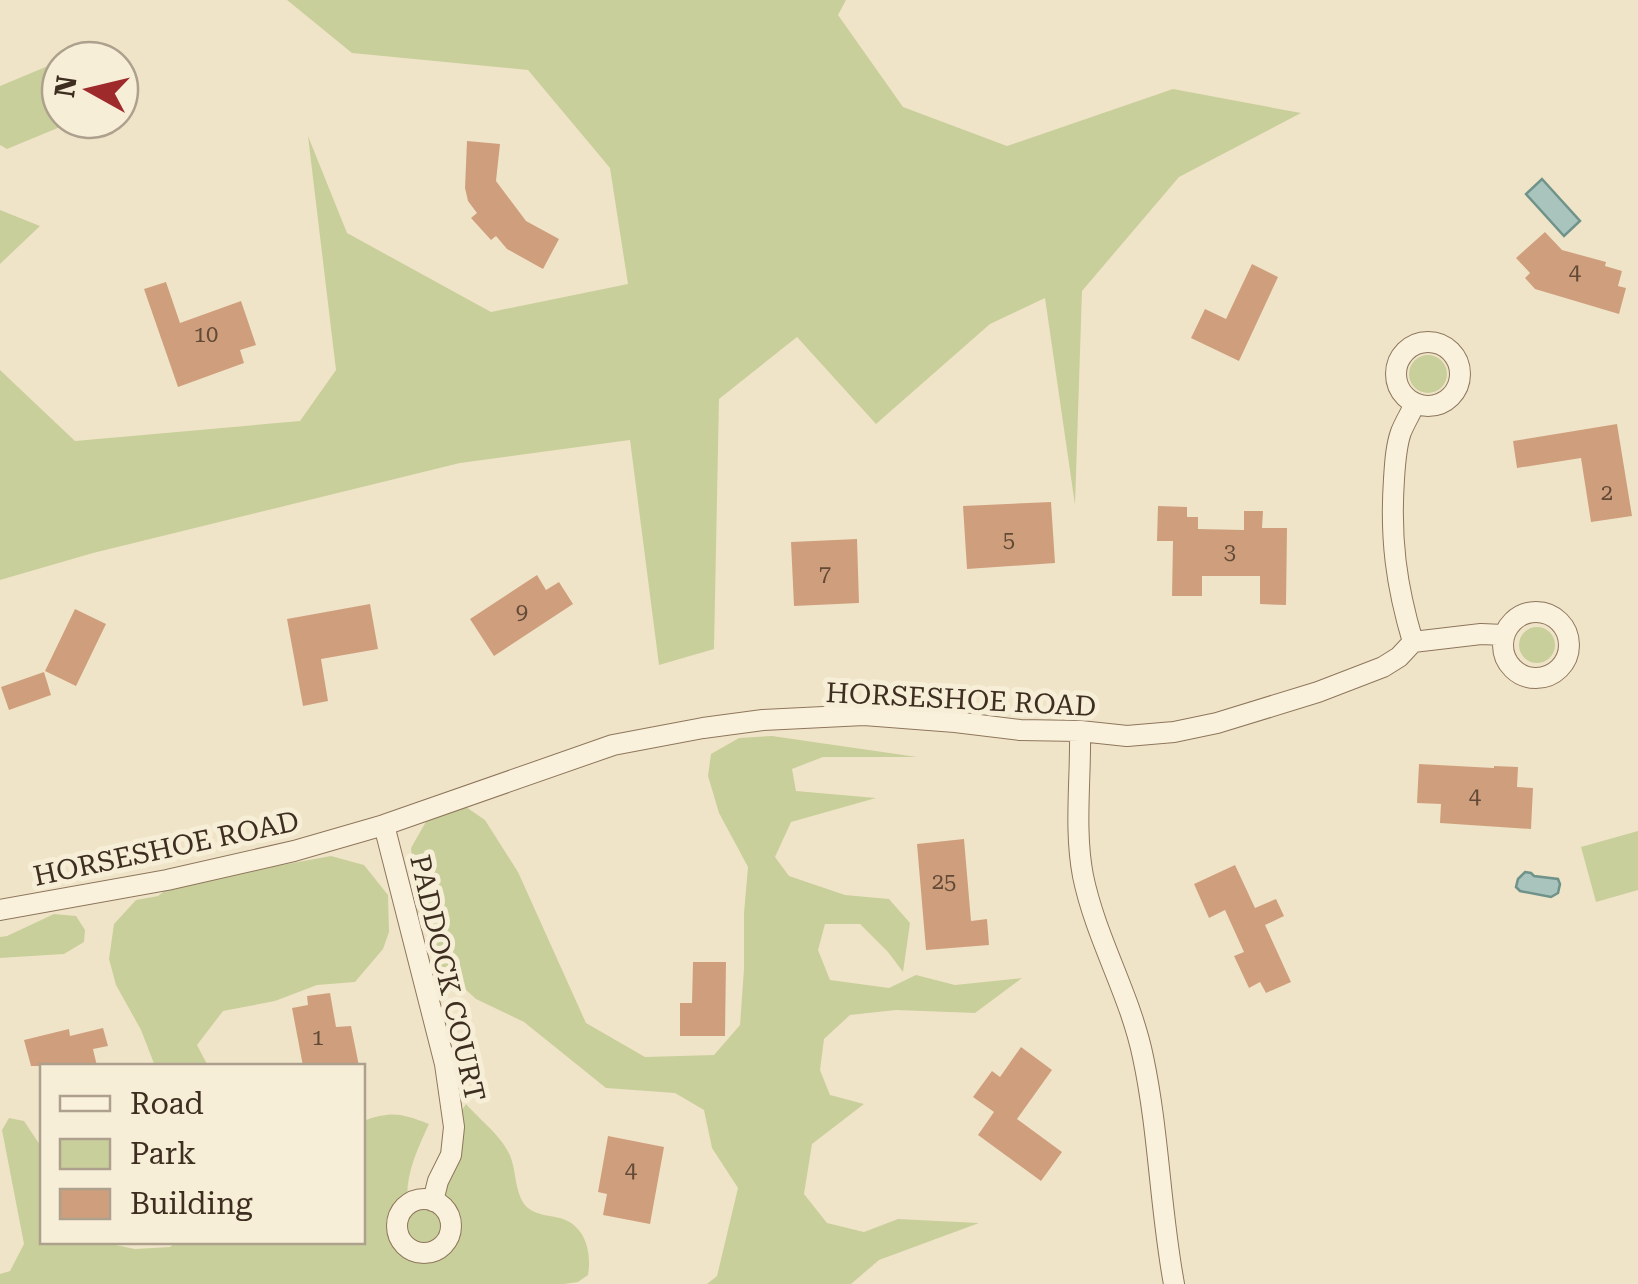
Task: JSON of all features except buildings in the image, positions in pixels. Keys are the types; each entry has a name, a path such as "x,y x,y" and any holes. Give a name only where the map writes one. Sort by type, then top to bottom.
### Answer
{"street":[{"path":"1413,642 1396,576 1392,510 1398,445 1416,404"},
{"name":"HORSESHOE ROAD","path":"0,910 167,880 294,850 384,825 613,745 704,728 763,720 864,716 1127,736 1174,732 1217,724 1318,692 1400,658 1413,642 1504,635"},
{"path":"1080,731 1079,846 1084,878 1143,1056 1174,1284"},
{"name":"PADDOCK COURT","path":"384,825 444,1064 454,1127 451,1155 438,1180 434,1201"}],"green space":[{"path":"287,0 846,0 838,15 903,107 1007,146 1173,89 1301,113 1179,177 1082,291 1075,505 1045,298 990,324 876,424 797,337 719,399 714,649 659,665 630,440 460,463 93,553 0,580 0,370 75,441 300,421 336,370 308,136 347,233 491,312 628,284 610,168 528,70 352,53"},
{"path":"40,69 40,135 7,149 0,145 0,86"},
{"path":"0,210 40,226 0,264"},
{"path":"1428,355 1441,361 1447,374 1441,387 1428,393 1415,387 1409,374 1415,361"},
{"path":"1537,627 1550,632 1555,645 1550,658 1537,663 1524,658 1519,645 1524,632"},
{"path":"772,736 917,757 823,757 792,769 796,791 876,798 791,822 775,857 789,876 845,895 889,899 910,923 903,972 860,924 825,924 818,950 830,980 889,988 916,975 955,985 1022,978 975,1013 896,1010 850,1015 824,1039 820,1070 830,1095 864,1104 812,1144 804,1194 827,1223 864,1232 898,1219 979,1223 879,1260 851,1284 707,1284 717,1276 738,1188 712,1148 704,1110 675,1093 606,1088 524,1022 476,999 441,967 416,906 411,848 428,818 466,807 485,820 518,872 586,1023 645,1057 714,1055 740,1025 748,867 719,813 708,776 711,754 739,738"},
{"path":"1638,831 1638,890 1596,902 1581,847"},
{"path":"331,856 364,865 388,895 389,932 383,949 355,982 317,985 275,1001 223,1011 197,1045 207,1064 154,1064 116,985 109,959 114,924 136,900 158,896 172,885"},
{"path":"54,914 76,916 85,930 84,942 64,954 0,958 0,937"},
{"path":"466,1104 497,1136 513,1163 524,1204 536,1212 569,1221 581,1233 587,1248 588,1275 578,1282 564,1284 0,1284 0,1274 10,1271 24,1244 2,1130 9,1118 24,1121 40,1145 40,1244 111,1244 135,1249 174,1244 365,1244 365,1120 396,1115 429,1124 410,1174 408,1206 425,1191 434,1176 452,1125"}],"water":[{"path":"1542,179 1580,221 1564,236 1526,194"},
{"path":"1525,872 1558,879 1558,893 1551,897 1520,891 1516,887 1518,879"}]}
